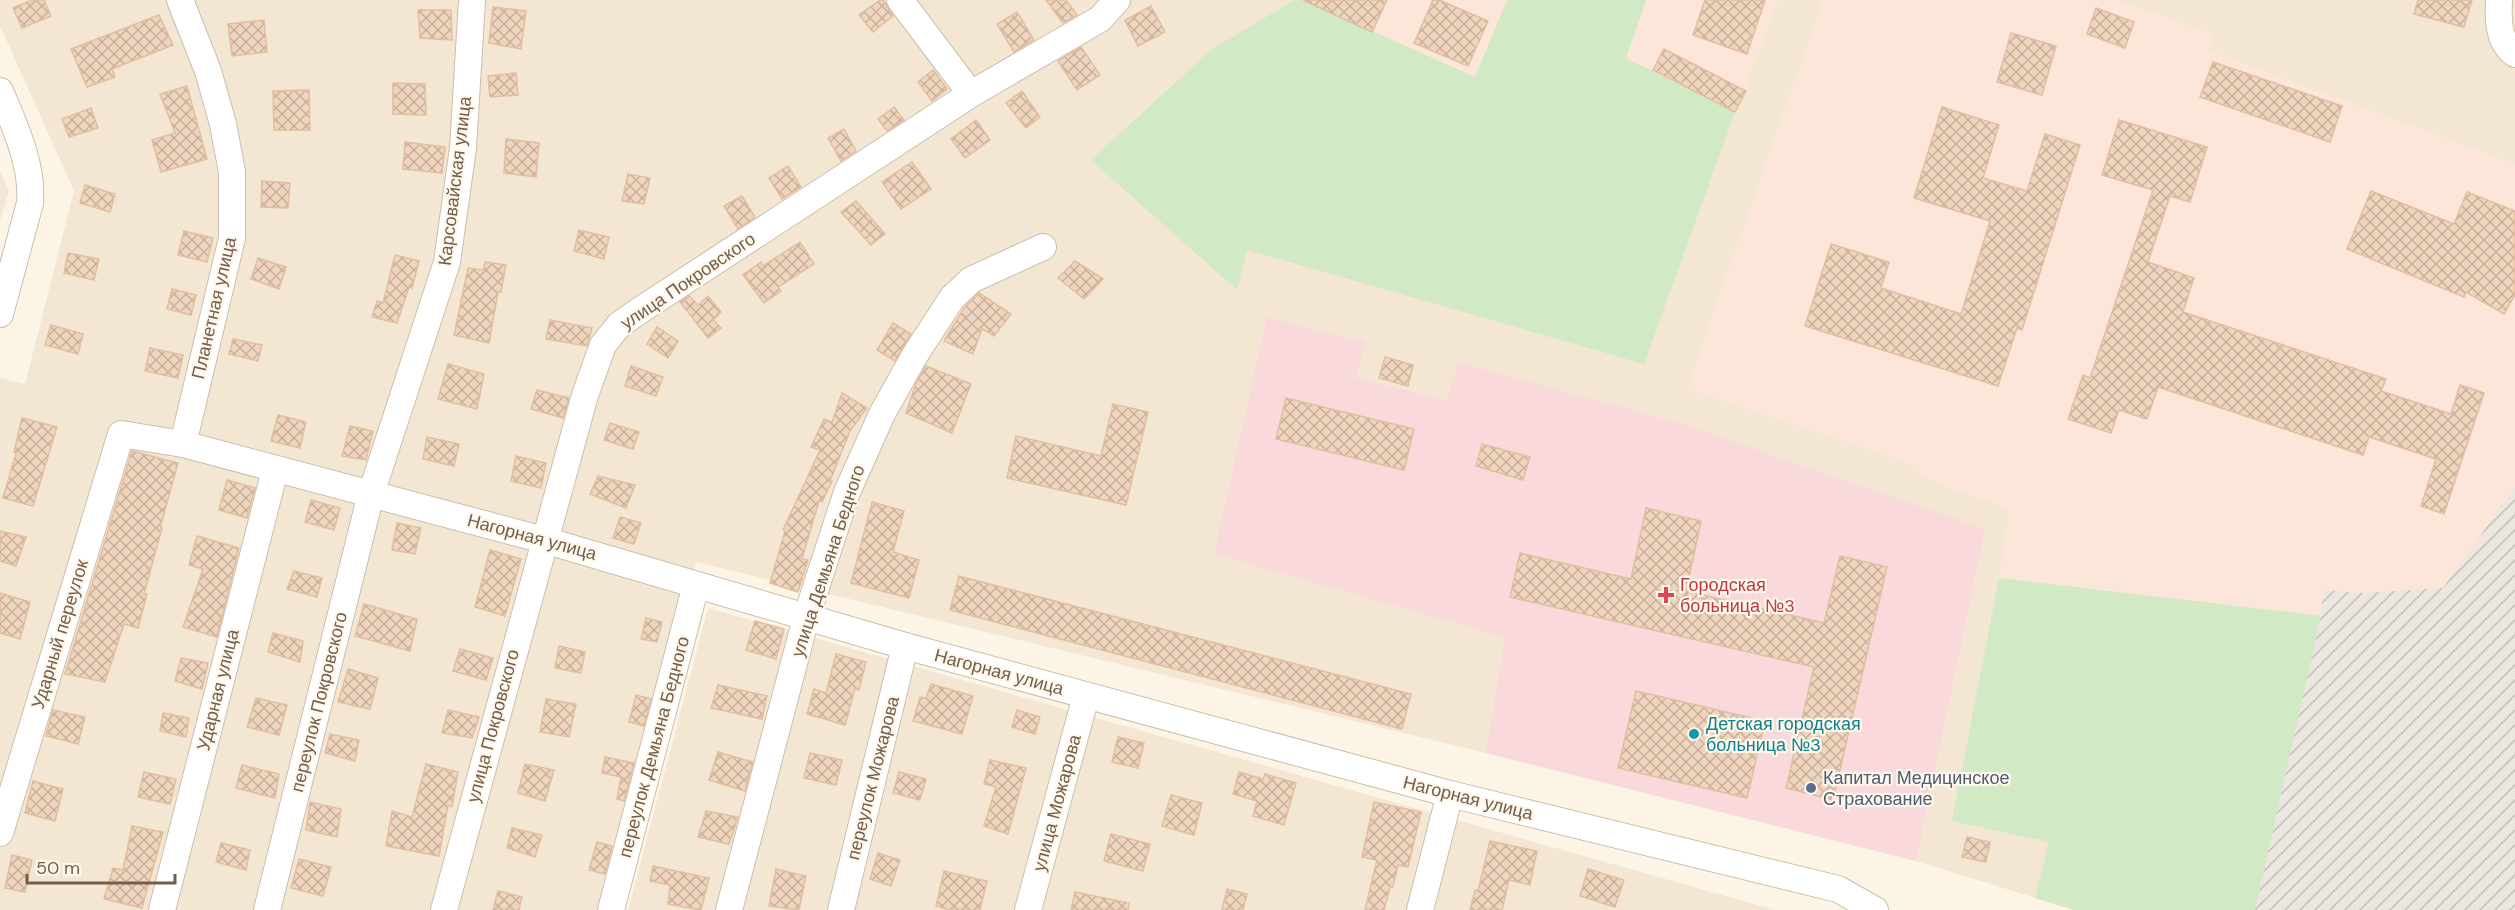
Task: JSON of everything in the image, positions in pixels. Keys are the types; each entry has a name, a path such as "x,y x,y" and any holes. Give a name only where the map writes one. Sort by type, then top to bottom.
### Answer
{"street":[{"name":"Планетная улица","path":"180,0 208,71 224,124 232,172 232,238 183,444"},
{"name":"Карсовайская улица","path":"371,494 447,262 463,148 472,0"},
{"path":"900,0 971,94"},
{"name":"улица Покровского","path":"444,910 544,540 585,395 603,345 619,325 971,94 1100,19 1117,0"},
{"path":"2499,0 2498,26 2508,49 2515,54"},
{"path":"0,314 30,203 31,190 27,159 1,94"},
{"name":"улица Демьяна Бедного","path":"729,910 806,618 847,492 882,414 915,355 952,298 971,280 1043,247"},
{"name":"Нагорная улица","path":"121,434 183,444 544,540 905,646 1875,910"},
{"name":"Ударный переулок","path":"0,833 121,434"},
{"name":"Ударная улица","path":"162,910 275,470"},
{"name":"переулок Покровского","path":"267,910 371,494"},
{"name":"переулок Демьяна Бедного","path":"611,910 696,585"},
{"name":"переулок Можарова","path":"841,910 905,646"},
{"name":"улица Можарова","path":"1028,910 1086,696"},
{"path":"1420,910 1450,794"}],"shaded area":[{"path":"0,0 2515,0 2515,910 2074,910 1916,861 1486,753 696,562 602,910 0,910 0,378 25,384 74,191 0,26"},
{"path":"1303,0 1507,0 1476,77"},
{"path":"1646,0 1779,0 1735,112 1626,58"},
{"path":"1823,0 2118,0 2213,34 2208,50 2515,164 2515,487 2443,588 2363,593 2324,590 2321,616 1999,578 2010,509 1936,483 1903,461 1687,389"},
{"path":"0,171 9,191 0,221"},
{"name":"Городская больница №3","path":"1267,317 1365,342 1356,378 1447,400 1458,362 1683,424 1985,529 1916,861 1486,753 1505,637 1214,554"},
{"path":"2515,487 2515,910 2255,910 2321,616 2323,590 2363,593 2443,588"},
{"path":"708,608 1775,910 628,910"}],"green space":[{"path":"1295,0 1303,0 1475,77 1507,0 1646,0 1626,58 1735,112 1644,364 1247,250 1237,290 1091,160 1212,49"},
{"path":"1999,578 2321,616 2255,910 2074,910 2035,898 2049,842 1952,821"}],"building":[{"path":"32,0 44,0 51,16 22,28 13,8"},
{"path":"883,0 893,16 873,32 859,15"},
{"path":"1046,0 1066,0 1077,15 1063,23"},
{"path":"1303,0 1387,0 1372,32"},
{"path":"1433,0 1439,0 1488,21 1468,66 1414,43"},
{"path":"1705,0 1765,0 1747,54 1693,35"},
{"path":"2418,0 2472,0 2464,27 2414,14"},
{"path":"1151,6 1165,32 1138,46 1125,20"},
{"path":"493,7 526,11 521,49 489,43"},
{"path":"2096,8 2134,22 2125,48 2087,34"},
{"path":"418,10 451,10 452,40 420,38"},
{"path":"1017,12 1034,40 1014,52 997,24"},
{"path":"159,15 173,45 112,69 115,77 87,87 71,49"},
{"path":"264,20 267,52 232,56 228,24"},
{"path":"2011,33 2056,46 2042,95 1997,82"},
{"path":"1081,47 1100,75 1077,90 1058,61"},
{"path":"1664,49 1746,91 1735,112 1653,70"},
{"path":"2213,62 2342,106 2330,142 2200,97"},
{"path":"933,70 947,89 932,101 918,82"},
{"path":"516,73 518,95 490,97 488,76"},
{"path":"393,83 425,84 426,115 393,114"},
{"path":"187,86 207,159 161,172 152,140 175,133 160,94"},
{"path":"309,90 310,130 274,130 273,91"},
{"path":"1022,91 1040,117 1026,128 1006,103"},
{"path":"894,107 904,120 887,131 878,119"},
{"path":"1942,107 1999,125 1983,178 2027,191 2045,134 2080,145 2022,330 2017,328 1998,386 1805,326 1831,244 1889,262 1881,288 1961,314 1990,221 1914,198"},
{"path":"91,108 98,128 69,137 62,119"},
{"path":"976,120 990,140 965,158 951,139"},
{"path":"2119,120 2207,147 2190,202 2170,196 2148,262 2194,278 2183,312 2386,379 2381,391 2451,414 2460,385 2484,393 2444,514 2421,506 2436,459 2369,437 2363,455 2158,387 2147,419 2119,410 2111,433 2068,419 2083,375 2090,378 2153,190 2102,175"},
{"path":"844,129 856,151 841,161 828,138"},
{"path":"506,139 539,143 536,177 504,173"},
{"path":"405,142 445,147 442,173 403,169"},
{"path":"912,162 931,189 901,209 882,182"},
{"path":"788,166 801,187 782,199 769,178"},
{"path":"628,174 650,178 644,204 622,201"},
{"path":"262,181 290,183 288,208 261,207"},
{"path":"85,185 115,194 110,212 80,203"},
{"path":"2371,191 2454,224 2467,192 2515,211 2515,295 2504,314 2466,292 2464,297 2347,249"},
{"path":"742,196 755,217 738,229 724,206"},
{"path":"856,201 885,234 871,245 841,212"},
{"path":"579,230 609,237 604,259 574,251"},
{"path":"184,231 213,238 207,262 178,255"},
{"path":"800,242 814,264 778,287 781,291 764,303 743,275 761,262 763,266"},
{"path":"68,253 99,259 94,280 64,273"},
{"path":"395,255 419,261 412,288 409,287 397,323 372,317 377,301 383,303"},
{"path":"258,258 286,267 279,289 251,279"},
{"path":"1075,261 1103,279 1084,299 1058,278"},
{"path":"485,262 506,265 501,292 498,292 489,343 454,335 468,268 483,270"},
{"path":"172,289 196,295 191,315 167,309"},
{"path":"979,293 1011,314 994,336 982,329 973,354 944,341 964,308"},
{"path":"689,296 698,305 708,296 721,312 713,320 721,328 708,338 680,302"},
{"path":"550,320 592,328 587,346 546,339"},
{"path":"893,323 911,334 895,361 877,350"},
{"path":"51,325 83,334 78,354 45,345"},
{"path":"657,327 678,341 668,358 647,344"},
{"path":"233,339 262,345 258,361 229,354"},
{"path":"150,348 183,355 178,378 145,371"},
{"path":"1385,357 1413,365 1408,386 1379,378"},
{"path":"448,364 484,374 477,409 438,399"},
{"path":"631,366 663,377 656,396 625,386"},
{"path":"926,366 971,384 952,433 906,413 916,383"},
{"path":"537,390 569,398 563,418 531,409"},
{"path":"842,393 867,408 850,431 830,481 832,481 822,502 819,501 802,559 808,560 798,592 770,583 785,531 783,530 820,450 811,447 824,419 832,422"},
{"path":"1286,398 1414,429 1404,470 1276,439"},
{"path":"1113,404 1148,412 1126,505 1007,478 1016,436 1101,456"},
{"path":"278,415 306,422 300,448 271,441"},
{"path":"22,418 57,427 33,506 3,498 16,453 14,452"},
{"path":"610,423 639,432 633,449 604,440"},
{"path":"350,426 373,431 366,460 342,456"},
{"path":"427,437 459,444 454,466 423,459"},
{"path":"1482,444 1530,457 1523,480 1476,466"},
{"path":"132,451 178,463 144,594 147,594 138,628 124,624 105,682 65,674"},
{"path":"516,456 546,463 541,488 511,481"},
{"path":"598,476 635,485 626,508 590,494"},
{"path":"227,480 255,488 247,518 219,510"},
{"path":"311,500 340,508 334,530 305,522"},
{"path":"872,502 904,511 893,552 919,560 909,598 851,583"},
{"path":"1646,508 1701,521 1686,591 1824,623 1840,556 1887,567 1833,800 1786,788 1814,667 1510,597 1520,553 1631,579"},
{"path":"620,517 641,523 634,544 613,538"},
{"path":"397,523 421,528 415,554 392,550"},
{"path":"0,531 26,537 16,566 0,561"},
{"path":"197,536 239,548 217,637 183,627 203,569 189,565"},
{"path":"490,550 521,559 505,616 475,607"},
{"path":"294,571 322,578 317,597 287,589"},
{"path":"959,576 1411,694 1402,729 950,610"},
{"path":"0,593 30,602 20,639 0,633"},
{"path":"364,604 417,619 410,651 355,636"},
{"path":"646,618 662,622 657,642 641,639"},
{"path":"755,621 784,629 776,659 746,650"},
{"path":"273,633 303,641 300,662 268,652"},
{"path":"559,646 585,652 581,673 555,668"},
{"path":"460,649 493,658 486,680 453,671"},
{"path":"836,654 866,662 859,690 855,689 845,725 807,714 814,689 826,693"},
{"path":"181,658 208,663 202,689 175,681"},
{"path":"348,669 378,678 370,709 338,702"},
{"path":"931,684 973,696 962,734 913,721 920,697 926,698"},
{"path":"718,685 767,696 762,719 711,708"},
{"name":"Детская городская больница №3","path":"1636,691 1765,721 1747,798 1618,768"},
{"path":"636,695 651,699 644,726 629,722"},
{"path":"256,698 287,705 279,735 247,727"},
{"path":"546,699 576,704 569,737 540,732"},
{"path":"53,710 85,717 78,744 46,736"},
{"path":"448,710 479,717 472,738 442,733"},
{"path":"1017,710 1040,717 1035,734 1012,727"},
{"path":"163,713 189,718 186,737 160,731"},
{"path":"330,734 359,740 355,761 325,753"},
{"path":"1118,737 1144,743 1138,768 1112,762"},
{"path":"718,752 753,762 745,791 709,780"},
{"path":"810,753 842,760 836,785 804,778"},
{"path":"605,757 634,763 624,801 617,799 621,777 602,773"},
{"path":"990,760 1026,768 1008,834 984,826 996,787 984,784"},
{"path":"426,764 458,772 452,807 448,805 439,856 386,846 392,811 412,817"},
{"path":"525,764 554,770 545,801 518,793"},
{"path":"242,765 279,774 275,798 236,788"},
{"path":"144,772 176,779 170,804 138,797"},
{"path":"899,772 926,779 920,800 893,793"},
{"path":"1239,772 1263,779 1265,774 1296,783 1284,825 1253,816 1257,801 1233,794"},
{"path":"33,781 63,789 55,821 25,813"},
{"path":"1171,795 1202,803 1194,835 1162,826"},
{"path":"310,802 341,809 337,837 306,830"},
{"path":"1374,802 1421,812 1408,867 1398,865 1384,910 1365,910 1377,860 1362,857"},
{"path":"706,811 738,817 729,844 698,837"},
{"path":"132,826 163,832 142,908 104,899 113,868 123,870"},
{"path":"512,828 542,835 535,857 507,848"},
{"path":"1111,834 1150,844 1143,871 1104,861"},
{"path":"1967,837 1990,842 1986,862 1962,857"},
{"path":"1490,841 1537,851 1530,885 1509,880 1502,910 1470,910 1475,890 1478,891"},
{"path":"597,842 612,846 605,874 589,870"},
{"path":"221,843 250,850 246,870 216,862"},
{"path":"878,853 900,860 891,886 870,879"},
{"path":"12,855 32,860 25,892 5,888"},
{"path":"299,859 331,867 323,896 291,888"},
{"path":"653,866 709,878 701,910 668,904 670,885 650,881"},
{"path":"776,869 806,876 799,910 769,906"},
{"path":"1588,869 1624,880 1615,907 1580,896"},
{"path":"944,871 987,881 980,910 950,910 936,906"},
{"path":"1227,889 1247,894 1243,910 1222,910"},
{"path":"498,891 522,897 519,910 493,910"},
{"path":"1075,892 1129,903 1128,910 1071,910"}],"place":[{"name":"Городская больница №3","path":"1666,595"},
{"name":"Детская городская больница №3","path":"1694,734"},
{"name":"Капитал Медицинское Страхование","path":"1811,788"}]}
